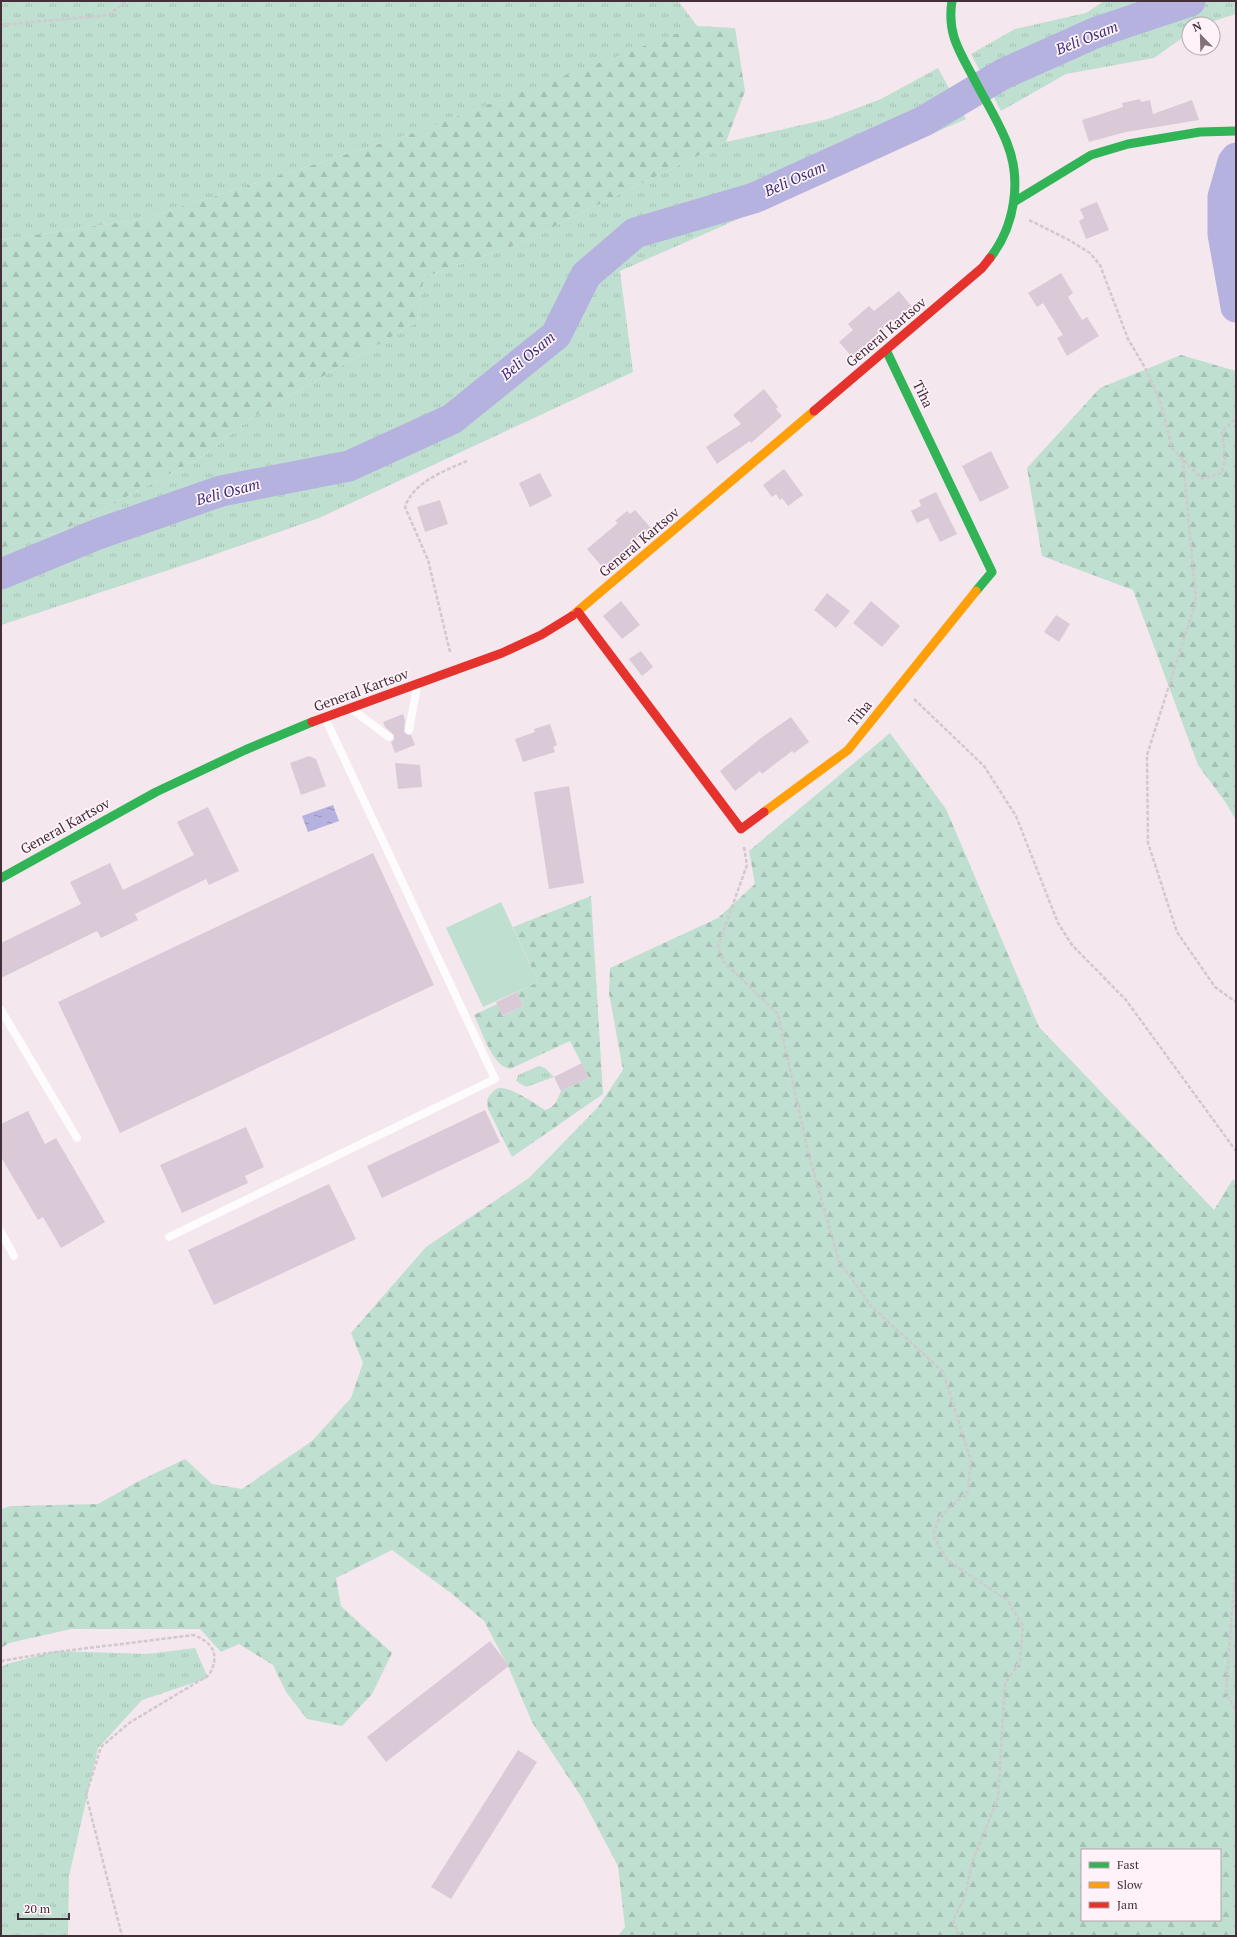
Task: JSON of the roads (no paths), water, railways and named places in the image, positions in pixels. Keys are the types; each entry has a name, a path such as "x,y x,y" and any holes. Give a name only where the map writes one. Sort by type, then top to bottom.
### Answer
{"main road":[{"name":"General Kartsov","path":"1,878 159,789 231,756 351,708 526,643 549,631 578,612 982,268 1001,243 1013,213 1015,177 1007,143 954,42 950,27 952,1"},
{"path":"1014,202 1092,155 1128,144 1200,132 1236,131"},
{"name":"Tiha","path":"578,612 741,829 848,750 992,572 886,350"}],"lane":[{"path":"409,730 417,684"},
{"path":"351,708 389,737"},
{"path":"169,1237 495,1079 325,718"},
{"path":"1,1010 77,1138"},
{"path":"1,1232 14,1256"}],"water":[{"path":"333,805 339,821 308,832 302,816"}],"waterway":[{"name":"Beli Osam","path":"1,574 98,534 221,491 349,466 452,419 556,335 586,275 635,233 754,198 924,121 1003,74 1097,32 1190,1"},
{"path":"1236,158 1233,162 1223,197 1223,234 1236,307"}]}
